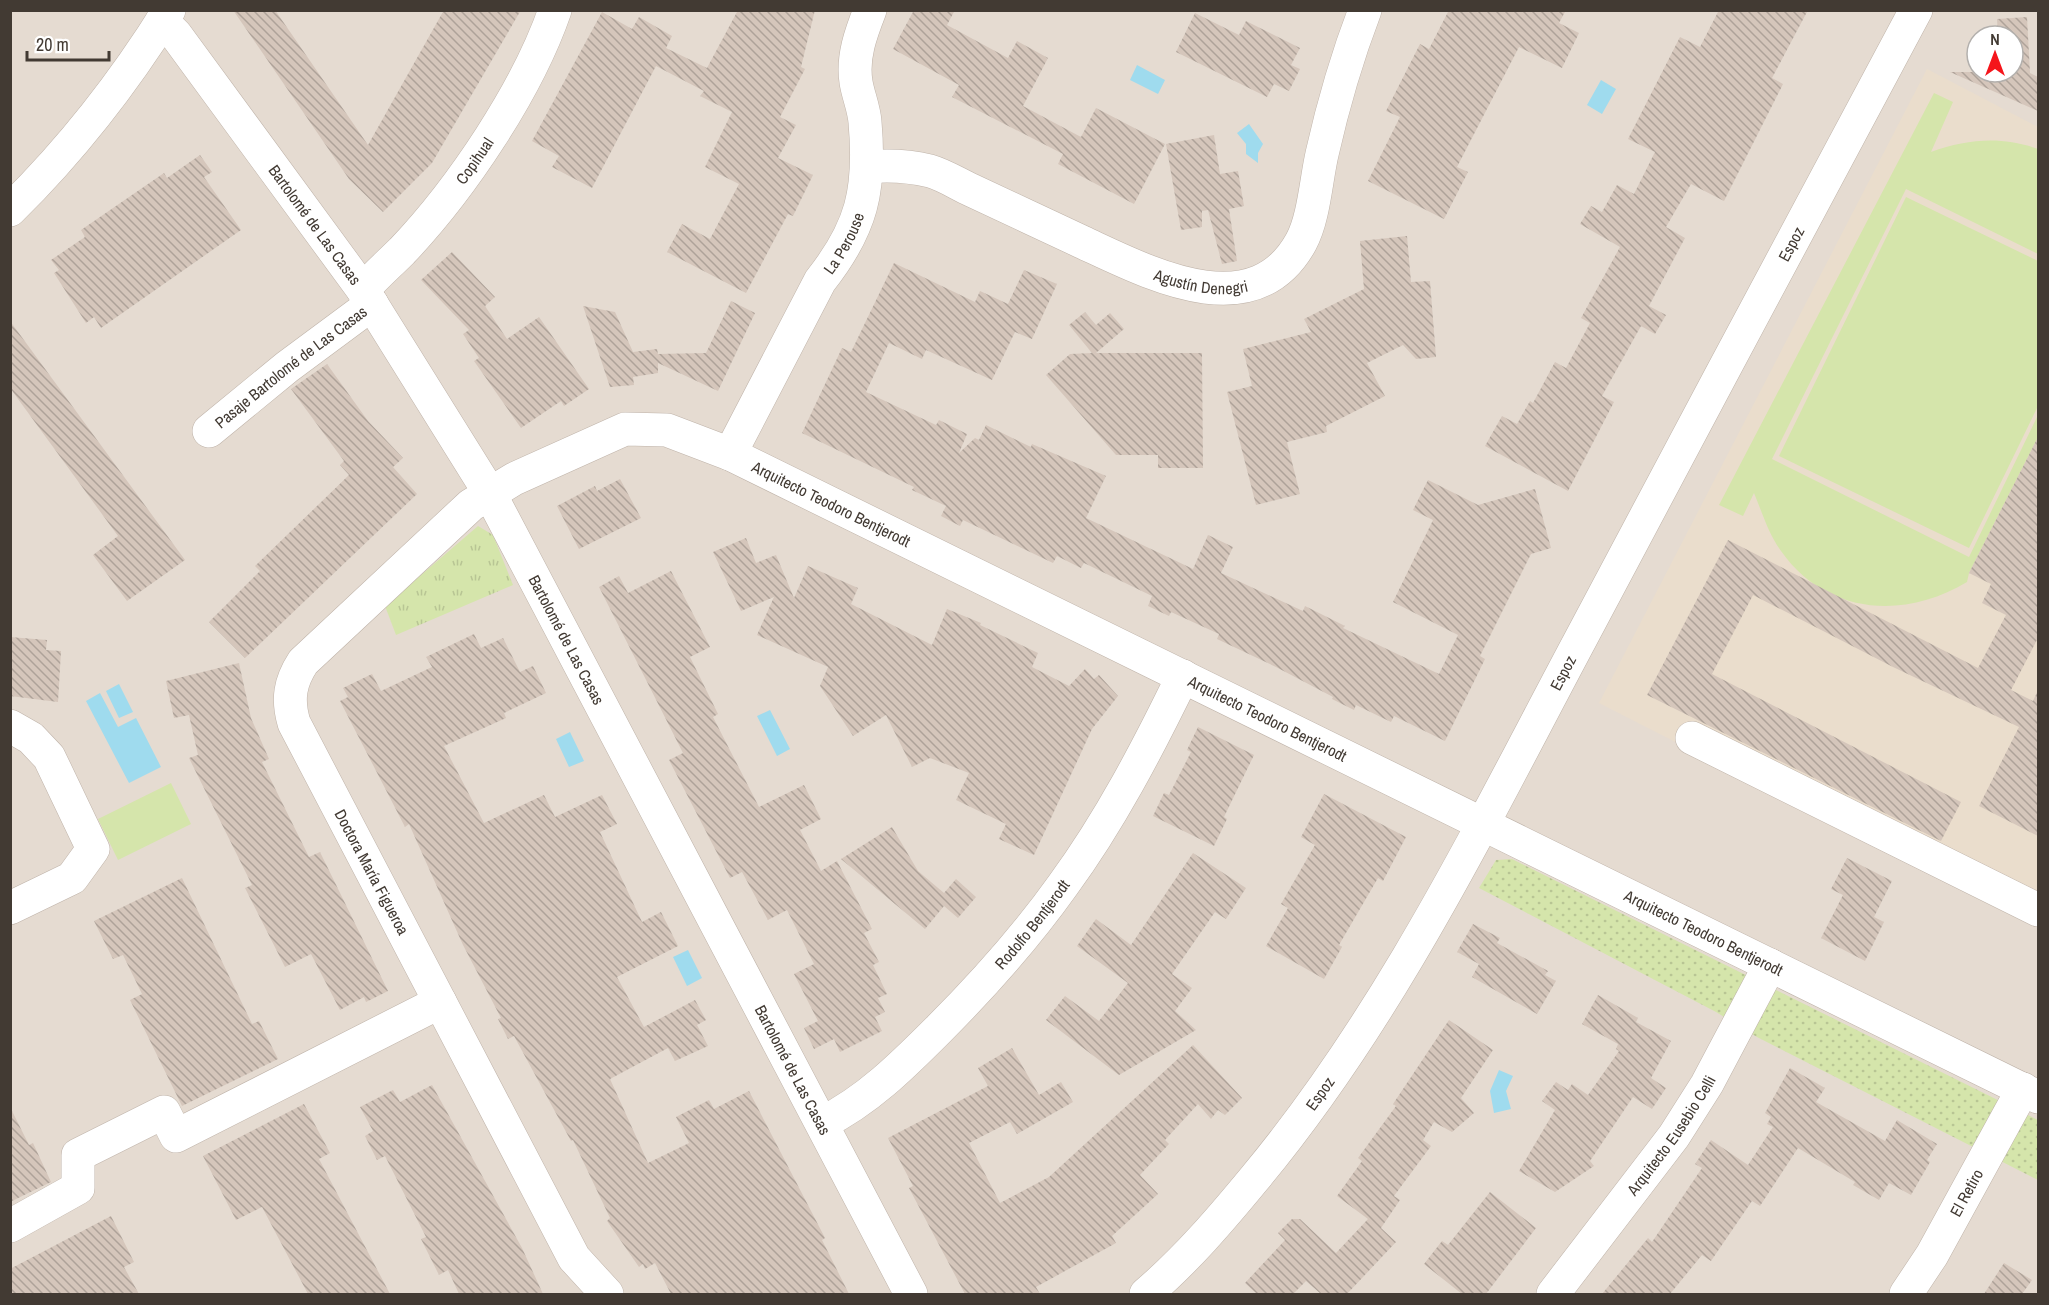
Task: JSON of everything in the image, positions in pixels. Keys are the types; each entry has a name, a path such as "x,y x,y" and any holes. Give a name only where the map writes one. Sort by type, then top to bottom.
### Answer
{"street":[{"name":"Copihual","path":"367,297 471,165 523,78 555,10"},
{"name":"La Perouse","path":"730,454 820,281 854,232 862,206 867,166 865,120 855,80 859,36 870,10"},
{"name":"Agustín Denegri","path":"867,166 887,165 932,172 1155,276 1208,288 1224,289 1250,284 1276,271 1290,257 1301,241 1309,222 1333,107 1365,10"},
{"name":"Espoz","path":"1146,1294 1231,1206 1316,1101 1390,989 1482,823 1916,10"},
{"name":"Bartolomé de Las Casas","path":"166,16 176,35 367,297 489,492 910,1294"},
{"path":"10,210 57,163 108,102 166,16"},
{"name":"Pasaje Bartolomé de Las Casas","path":"209,431 367,297"},
{"name":"Arquitecto Teodoro Bentjerodt","path":"489,492 626,429 667,430 730,454 2031,1093"},
{"name":"Doctora María Figueroa","path":"489,492 471,505 303,662 296,673 289,698 294,723 574,1258 607,1294"},
{"name":"Rodolfo Bentjerodt","path":"822,1123 851,1107 901,1066 970,998 1025,934 1062,887 1093,842 1183,676"},
{"path":"10,726 32,738 49,757 93,849 72,878 10,908"},
{"path":"1692,738 2038,910"},
{"name":"Arquitecto Eusebio Celli","path":"1553,1294 1674,1136 1707,1084 1770,965"},
{"path":"10,1226 78,1188 78,1155 164,1112 176,1136 440,1002"},
{"name":"El Retiro","path":"1906,1294 2031,1093"}],"shaded area":[{"path":"11,11 2038,11 2038,1294 11,1294"},
{"path":"1927,69 2038,127 2038,927 1599,703"}],"green space":[{"path":"1934,93 1953,102 1931,152 1958,144 1984,141 2011,142 2038,149 2038,254 1906,189 1772,459 1969,557 2038,415 2038,437 1969,573 1967,582 1943,594 1918,602 1892,606 1867,605 1843,599 1820,588 1799,572 1776,544 1754,493 1743,516 1719,505"},
{"path":"1906,197 2038,261 2038,406 1969,548 1779,456"},
{"path":"478,526 493,535 513,585 396,635 385,606"},
{"path":"171,783 191,824 118,860 98,819"},
{"path":"1512,859 2038,1120 2038,1180 1757,1037 1716,1012 1479,888 1496,860"}],"water":[{"path":"1137,65 1165,80 1158,94 1130,80"},
{"path":"1601,80 1616,89 1602,114 1587,105"},
{"path":"1249,124 1263,144 1258,153 1258,163 1246,154 1246,144 1237,133"},
{"path":"119,684 133,712 119,718 106,691"},
{"path":"100,693 118,727 136,718 161,767 129,783 86,701"},
{"path":"770,710 790,749 777,756 757,716"},
{"path":"570,732 584,761 569,767 556,739"},
{"path":"688,950 702,978 687,986 673,957"},
{"path":"1499,1070 1513,1076 1506,1091 1511,1109 1494,1113 1490,1091"}],"building":[{"path":"233,10 275,10 368,145 444,10 521,10 432,163 383,212 349,179"},
{"path":"738,10 815,10 801,67 805,69 780,117 796,125 778,158 813,175 793,216 788,214 746,293 667,252 682,224 710,239 739,184 705,167 732,112 700,96 704,91 656,66 592,188 552,167 559,156 532,141 602,12 632,29 639,17 672,36 666,48 707,68"},
{"path":"914,10 955,10 947,25 1008,58 1017,41 1048,58 1023,106 1081,137 1096,108 1165,144 1134,204 1058,164 1063,154 952,97 959,85 893,49"},
{"path":"1449,10 1566,10 1559,23 1579,33 1562,68 1519,47 1457,167 1468,172 1444,219 1368,181 1400,117 1386,111 1420,44 1429,49"},
{"path":"1719,10 1808,10 1772,78 1783,84 1724,201 1691,184 1666,227 1685,238 1649,306 1666,315 1655,334 1641,326 1602,396 1614,402 1568,491 1485,446 1502,416 1517,424 1530,401 1533,403 1555,362 1566,368 1590,323 1581,318 1620,247 1580,224 1591,206 1602,212 1617,185 1634,194 1655,152 1628,139 1680,37 1700,47"},
{"path":"1195,13 1239,35 1246,21 1300,48 1291,65 1300,69 1289,91 1274,84 1267,97 1176,52"},
{"path":"2027,17 2030,73 2038,77 2038,111 1977,84 2025,84 2025,24 1997,24 1997,19"},
{"path":"1950,72 1965,72 1965,79"},
{"path":"1214,135 1220,174 1238,171 1244,206 1229,209 1237,261 1222,264 1208,210 1202,211 1202,227 1181,230 1166,144"},
{"path":"200,155 212,172 204,177 241,230 101,328 94,317 86,323 54,273 59,270 51,260 85,237 81,230 164,173 167,178"},
{"path":"1407,236 1411,282 1430,281 1436,357 1416,359 1403,345 1367,363 1385,396 1326,426 1327,432 1287,442 1300,494 1256,505 1227,392 1252,386 1243,349 1311,332 1304,319 1364,289 1360,241"},
{"path":"452,252 495,297 485,306 507,339 539,317 589,389 564,406 561,401 521,428 474,361 479,358 463,334 469,330 421,280"},
{"path":"894,263 975,302 980,291 1008,304 1024,270 1057,284 1032,339 1015,332 992,380 926,350 922,359 889,343 866,392 936,425 939,420 967,434 959,453 975,438 979,440 986,425 1031,447 1032,444 1106,476 1086,518 1193,569 1208,535 1233,547 1221,573 1303,611 1305,606 1345,626 1343,628 1439,674 1458,635 1393,602 1433,520 1413,510 1428,480 1478,505 1535,489 1551,548 1531,554 1480,656 1485,659 1445,741 1394,716 1391,722 1356,705 1354,710 1276,667 1217,639 1219,634 1171,612 1169,616 1148,606 1152,596 1084,563 1081,568 1057,556 1053,563 963,520 960,526 941,516 946,506 912,490 914,487 802,433 842,348 851,352"},
{"path":"731,301 755,313 718,391 658,363 658,373 633,377 634,385 610,387 583,306 615,312 633,352 657,349 658,354 706,353"},
{"path":"1085,312 1096,325 1110,313 1124,329 1096,353 1202,353 1203,468 1158,468 1158,455 1116,455 1046,375 1070,354 1092,353 1069,325"},
{"path":"10,321 185,560 127,601 93,555 118,536 10,388"},
{"path":"327,364 368,421 403,458 393,467 417,494 245,658 209,622 260,571 255,566 349,475 340,465 344,461 291,389"},
{"path":"2038,437 2038,638 2011,690 2033,701 2038,690 2038,836 1979,806 2019,727 1893,667 1753,595 1712,674 1961,802 1941,841 1647,695 1728,540 1978,668 2006,615 1982,603 1991,584 1969,573"},
{"path":"620,479 641,518 579,549 557,506 595,486 597,491"},
{"path":"746,538 756,563 776,555 794,598 808,566 858,588 851,604 932,645 947,609 981,623 980,625 1038,653 1032,667 1069,686 1085,669 1094,679 1099,675 1118,696 1092,729 1034,855 999,839 1006,824 956,800 969,773 930,758 912,767 886,715 853,736 820,686 828,667 757,635 774,597 741,611 713,552"},
{"path":"671,571 710,647 690,657 718,714 713,717 759,807 804,785 821,819 800,830 821,871 837,861 872,929 864,933 879,962 873,965 887,994 878,998 885,1012 875,1017 882,1031 840,1052 834,1039 814,1049 804,1028 818,1021 794,974 814,964 787,910 768,920 742,872 730,878 669,760 683,753 599,587 619,576 628,593"},
{"path":"474,634 481,648 503,638 520,672 533,666 546,693 504,713 506,718 444,746 484,823 544,795 555,817 602,795 617,824 600,832 642,922 661,912 678,946 617,977 644,1027 695,1000 706,1020 697,1025 708,1046 675,1061 668,1048 610,1079 648,1163 689,1143 676,1117 709,1100 714,1109 749,1091 825,1238 822,1240 849,1294 671,1294 655,1263 645,1269 643,1264 639,1267 607,1221 610,1218 573,1140 571,1141 514,1036 508,1039 498,1019 501,1018 463,945 409,824 405,827 340,701 348,697 343,688 372,674 381,691 432,667 426,657"},
{"path":"10,637 47,640 46,650 61,651 58,702 10,696"},
{"path":"239,663 251,718 269,759 262,762 309,857 320,852 388,991 366,1002 364,997 340,1010 311,954 285,967 245,888 252,885 189,758 198,755 189,715 174,718 166,681"},
{"path":"1198,727 1254,755 1224,817 1227,819 1214,846 1153,816 1164,793 1169,795 1191,752 1187,750"},
{"path":"1324,794 1406,837 1383,881 1378,878 1339,945 1342,947 1324,979 1266,946 1288,908 1281,904 1315,845 1301,837"},
{"path":"892,827 918,871 944,893 956,879 976,897 958,918 944,906 925,929 841,859"},
{"path":"1193,853 1246,888 1226,919 1215,912 1172,974 1192,988 1175,1011 1196,1030 1119,1075 1046,1020 1065,996 1099,1021 1128,983 1077,946 1096,919 1131,945"},
{"path":"1847,858 1892,881 1874,917 1884,922 1865,961 1821,938 1843,895 1831,889"},
{"path":"182,878 252,1024 259,1021 278,1059 182,1106 130,1000 142,994 123,955 113,959 94,921"},
{"path":"1473,924 1500,938 1497,943 1548,971 1545,975 1556,981 1537,1014 1472,977 1479,964 1457,952"},
{"path":"1598,995 1638,1018 1636,1022 1671,1041 1651,1078 1666,1088 1652,1109 1633,1097 1590,1161 1594,1166 1555,1192 1519,1171 1555,1110 1542,1101 1556,1082 1568,1090 1572,1084 1588,1095 1619,1051 1616,1049 1618,1044 1582,1024"},
{"path":"1449,1020 1493,1050 1461,1098 1474,1113 1452,1132 1434,1122 1423,1140 1431,1146 1394,1196 1400,1200 1381,1228 1396,1242 1347,1294 1321,1294 1306,1281 1293,1294 1257,1294 1245,1283 1285,1240 1278,1233 1292,1219 1300,1219 1336,1253 1368,1219 1337,1196 1362,1161 1358,1158 1396,1106 1393,1104"},
{"path":"1193,1045 1242,1098 1225,1115 1218,1110 1211,1119 1198,1104 1165,1140 1169,1144 1140,1175 1158,1194 1112,1236 1116,1243 1036,1287 1040,1294 965,1294 909,1188 913,1186 888,1138 988,1086 978,1068 1012,1048 1039,1095 1061,1082 1073,1102 1017,1134 1010,1122 969,1143 1000,1203 1049,1177"},
{"path":"1790,1068 1825,1088 1816,1102 1885,1141 1897,1120 1937,1144 1927,1160 1930,1162 1911,1195 1889,1183 1879,1200 1853,1185 1855,1182 1798,1148 1760,1206 1752,1201 1711,1261 1702,1255 1670,1294 1602,1294 1648,1238 1652,1242 1702,1168 1695,1164 1711,1140 1748,1165 1773,1127 1767,1124 1771,1117 1765,1113"},
{"path":"432,1085 522,1248 543,1294 459,1294 448,1270 439,1275 421,1239 426,1237 385,1156 377,1160 365,1136 373,1131 360,1107 393,1090 400,1102"},
{"path":"304,1104 330,1153 319,1159 390,1294 308,1294 262,1207 236,1220 203,1156"},
{"path":"10,1107 29,1145 33,1143 51,1182 10,1202"},
{"path":"1490,1192 1536,1228 1486,1294 1462,1294 1424,1264 1442,1241 1448,1245"},
{"path":"111,1216 134,1262 124,1267 139,1294 10,1294 10,1269"},
{"path":"2004,1263 2032,1280 2022,1294 1984,1294"}]}
